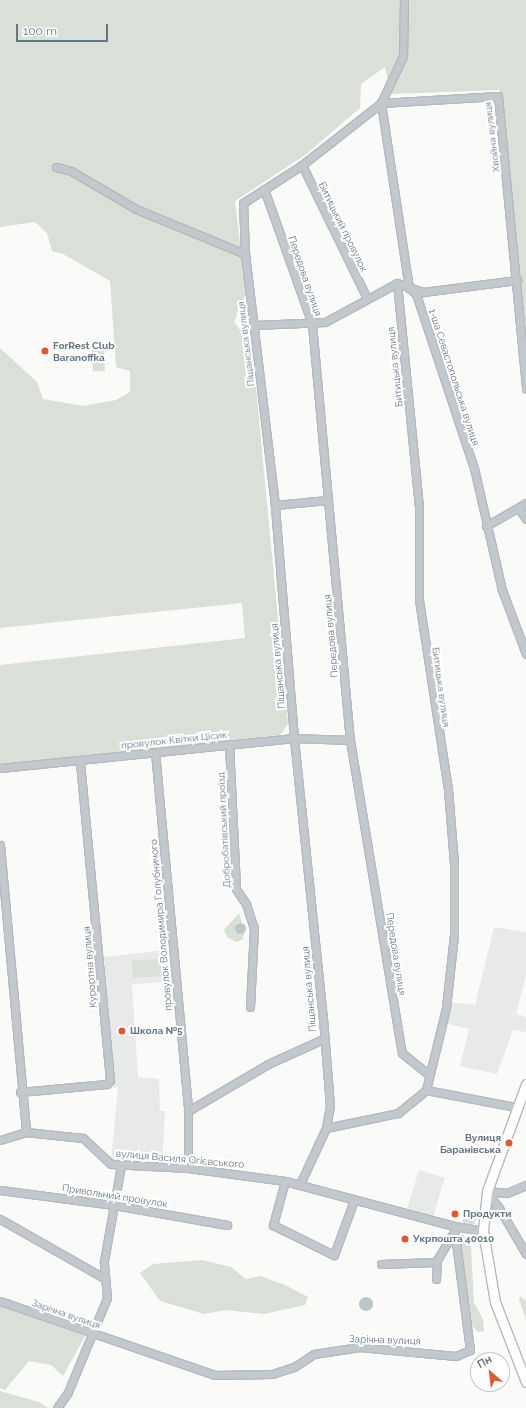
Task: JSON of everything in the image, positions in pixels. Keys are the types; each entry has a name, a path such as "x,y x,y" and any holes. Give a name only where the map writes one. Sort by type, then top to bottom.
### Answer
{"main road":[{"path":"526,1084 516,1108 488,1191 483,1231 495,1302 526,1382"}],"street":[{"path":"264,189 302,165 381,103 403,56 404,0"},
{"name":"Хвойна вулиця","path":"381,103 498,96 517,280 526,389"},
{"name":"1-ша Севастопольська вулиця","path":"381,103 410,288 416,294 474,468 486,526 502,590 526,654"},
{"name":"Битицький провулок","path":"302,165 367,298"},
{"path":"56,167 71,172 136,209 245,254"},
{"name":"Піщанська вулиця","path":"264,189 243,203 245,254 255,325 275,505 294,738 330,1106 326,1128 300,1184"},
{"name":"Передова вулиця","path":"264,189 312,324 350,740 402,1053 428,1074"},
{"path":"255,325 312,324 325,322 396,283 423,292 517,280"},
{"name":"Битицька вулиця","path":"396,283 419,506 419,600 448,789 454,864 454,935 446,1008 440,1044 428,1074 426,1090"},
{"path":"275,505 328,500"},
{"path":"486,526 519,509 526,503"},
{"path":"519,509 526,519"},
{"name":"провулок Квітки Цісик","path":"0,768 294,738 350,740"},
{"name":"Добробатівський проїзд","path":"229,744 236,889 246,904 254,928 250,1007"},
{"name":"провулок Володимира Голубничого","path":"155,752 188,1110 188,1168"},
{"name":"Курортна вулиця","path":"20,1092 107,1084 110,1080 80,761"},
{"path":"0,845 20,1092 26,1132"},
{"path":"188,1110 268,1064 323,1039"},
{"path":"326,1128 398,1112 426,1090 516,1108"},
{"name":"вулиця Василя Огієвського","path":"0,1140 26,1132 83,1138 101,1156 121,1166 188,1168 285,1181 300,1184 454,1229 483,1231"},
{"path":"57,1408 93,1334 107,1298 104,1278 114,1204 121,1166"},
{"path":"285,1181 273,1225 334,1255 354,1200"},
{"path":"488,1191 507,1193 526,1186"},
{"name":"Привольний провулок","path":"0,1190 114,1204 227,1225"},
{"path":"488,1191 526,1254"},
{"path":"484,1217 499,1208"},
{"path":"0,1219 104,1278"},
{"path":"436,1280 436,1262 454,1229"},
{"name":"Зарічна вулиця","path":"0,1301 191,1368 244,1377 272,1374 294,1367 314,1354 338,1349 359,1348 456,1356 470,1350 454,1229"},
{"path":"381,1264 436,1262"}],"shaded area":[{"path":"0,0 526,0 526,357 500,90 391,94 385,67 361,84 360,108 305,155 235,201 246,294 234,322 252,346 288,724 280,735 0,764 0,665 245,638 242,603 0,628 0,348 37,382 43,399 83,406 116,400 130,392 130,371 116,367 110,281 63,254 52,251 47,233 35,222 0,227"},
{"path":"92,348 104,348 105,371 93,371"},
{"path":"239,913 242,923 236,923 240,935 244,933 243,939 237,942 228,938 224,930"},
{"path":"240,922 244,924 246,928 244,932 240,934 236,932 234,928 236,924"},
{"path":"494,927 526,932 526,976 516,1014 526,1017 526,1032 513,1030 497,1074 460,1066 469,1029 448,1024 449,1002 475,1005"},
{"name":"Школа №5","path":"167,950 170,981 132,985 138,1077 159,1079 160,1111 165,1111 162,1166 111,1161 118,1087 113,1088 104,957"},
{"path":"163,959 164,976 133,978 132,961"},
{"path":"419,1170 445,1178 433,1216 407,1208"},
{"path":"469,1212 474,1214 476,1219 474,1224 469,1226 464,1224 462,1219 464,1214"},
{"path":"463,1235 471,1247 474,1303 483,1319 484,1331 478,1332 472,1326 467,1305 458,1236"},
{"path":"202,1260 231,1267 246,1279 260,1276 285,1285 308,1297 305,1305 264,1314 226,1310 204,1314 160,1301 140,1273 153,1264"},
{"path":"520,1296 526,1301 526,1320 519,1299"},
{"path":"366,1297 371,1299 373,1304 371,1309 366,1311 361,1309 359,1304 361,1299"},
{"path":"0,1306 85,1336 63,1376 51,1365 29,1361 5,1390 0,1388"},
{"path":"0,1391 39,1402 48,1408 0,1408"}],"place":[{"name":"ForRest Club Baranoffka","path":"45,351"},
{"name":"Школа №5","path":"122,1031"},
{"name":"Вулиця Баранівська","path":"509,1143"},
{"name":"Продукти","path":"455,1214"},
{"name":"Укрпошта 40010","path":"405,1239"}]}
